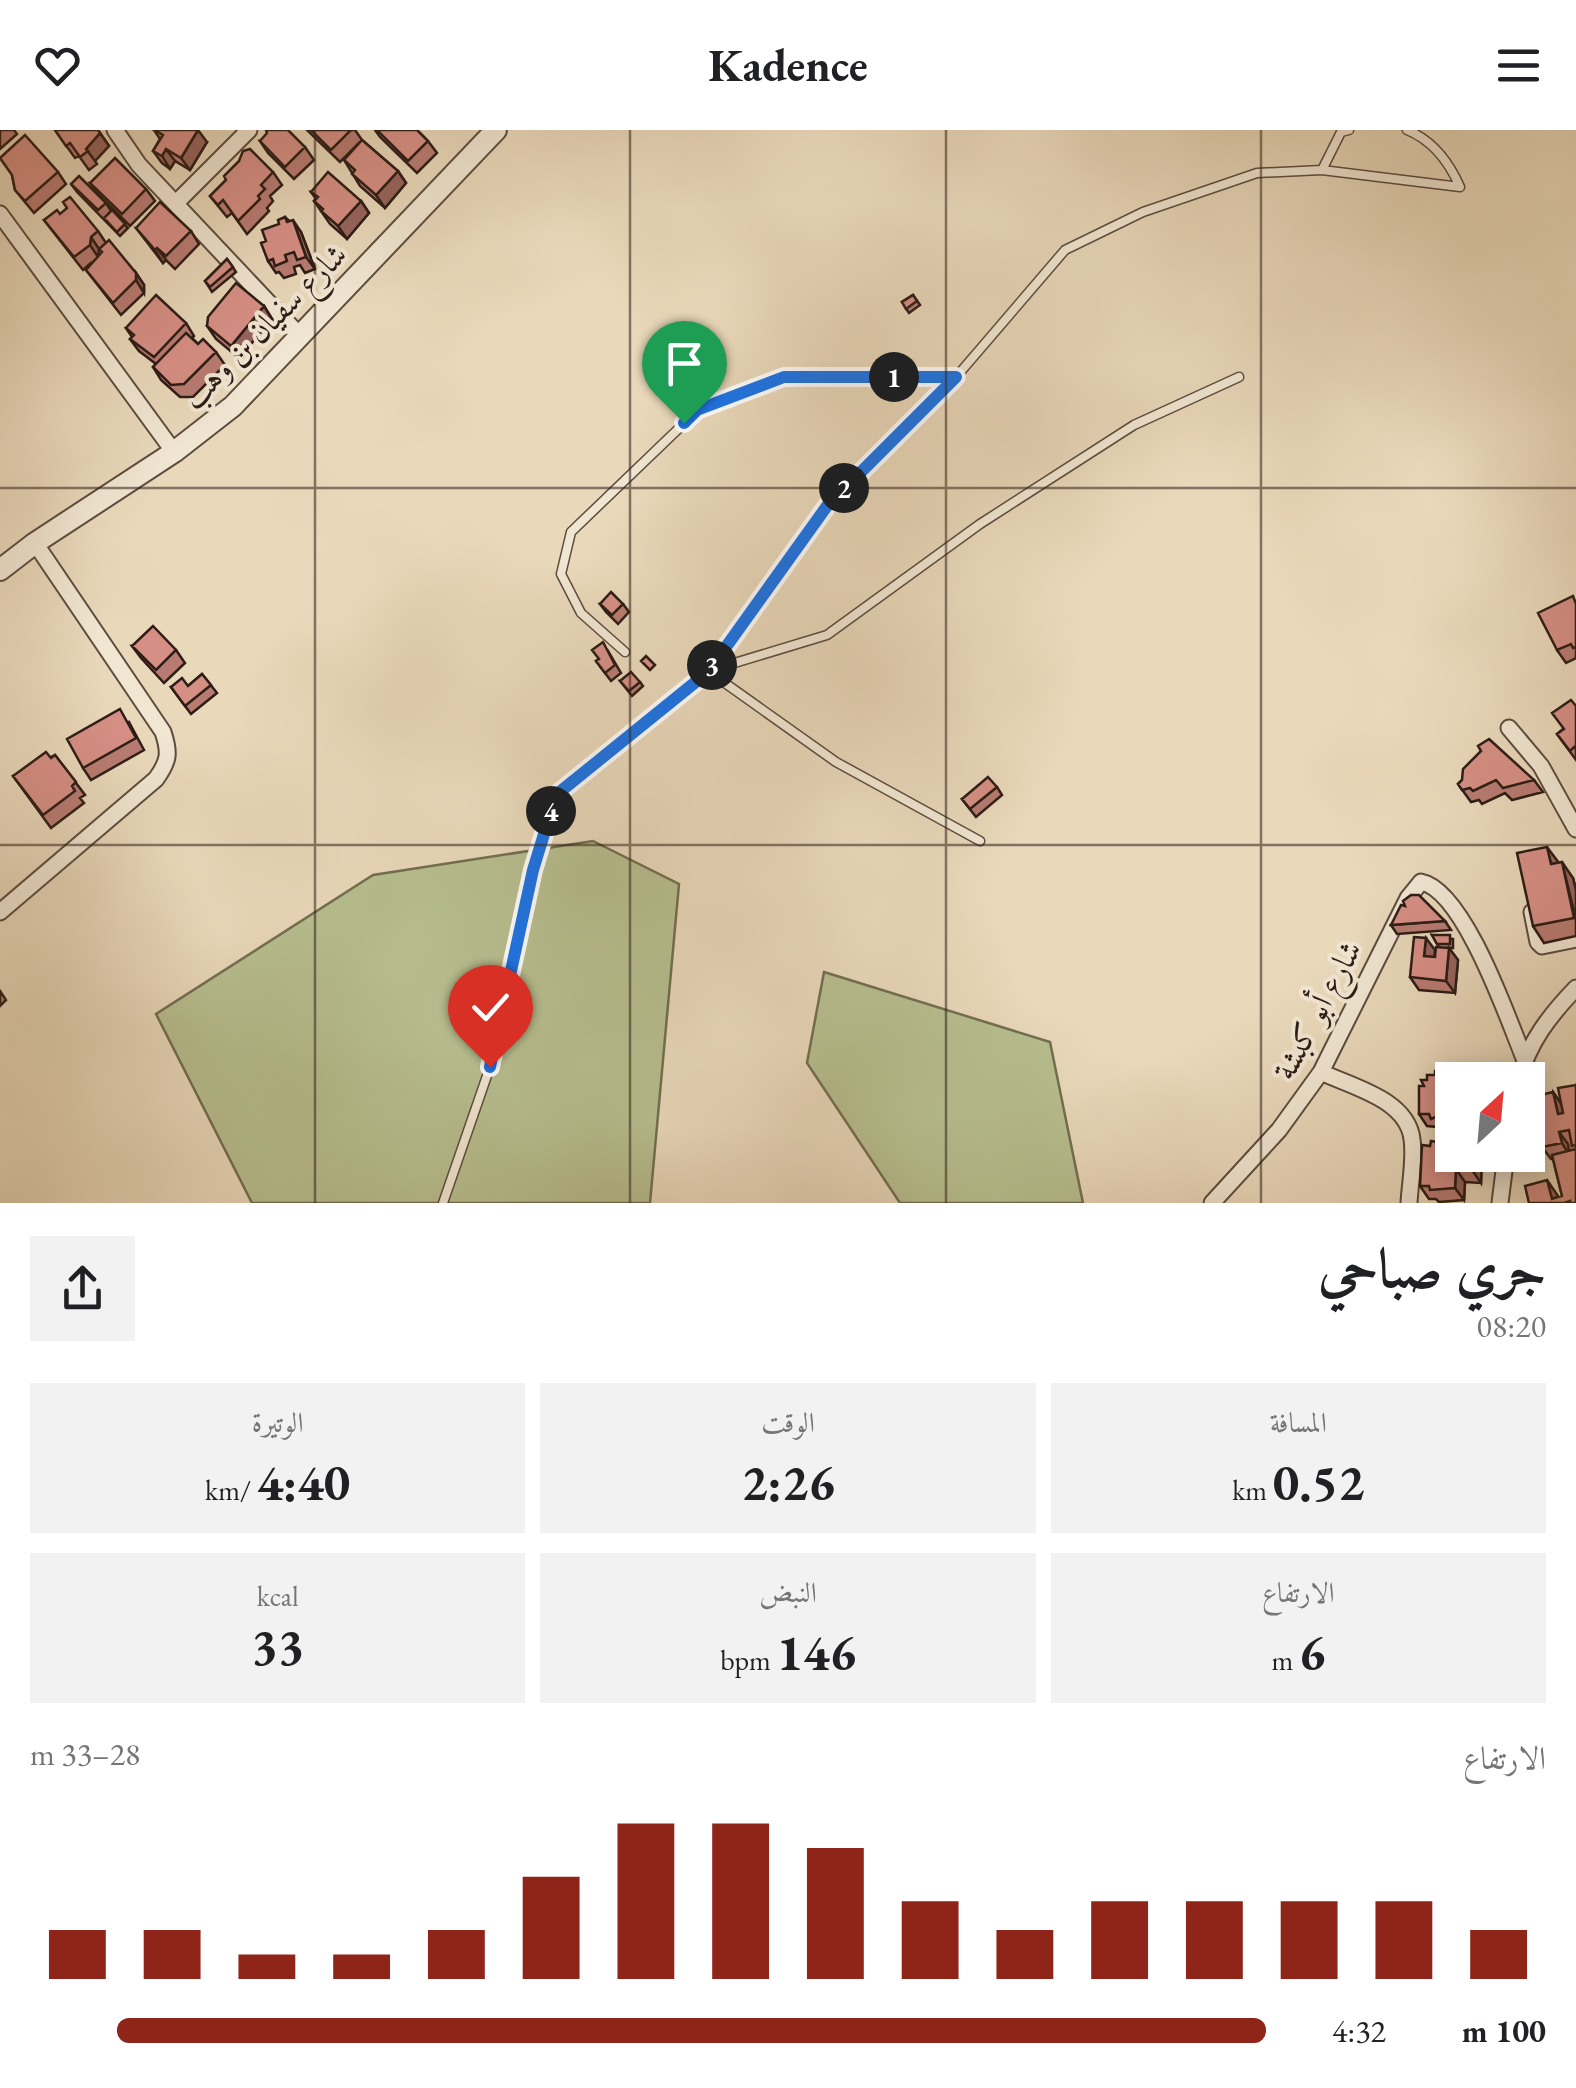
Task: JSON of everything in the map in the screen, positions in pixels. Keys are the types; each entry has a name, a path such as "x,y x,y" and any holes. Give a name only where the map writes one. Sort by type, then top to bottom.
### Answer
{"street":[{"path":"115,130 139,165 300,336"},
{"path":"176,203 248,130"},
{"name":"شارع سفيان بن وهب","path":"0,570 174,452 232,406 496,130"},
{"path":"0,214 174,452"},
{"path":"0,912 156,779 168,762 170,751 162,732 36,542"},
{"path":"1510,728 1540,766 1576,829"},
{"name":"شارع أبو كبشة","path":"1212,1203 1279,1130 1321,1072 1408,898 1421,882 1434,885 1443,894 1467,930 1482,956 1524,1058"},
{"path":"1530,903 1542,946 1576,940"},
{"path":"1523,1062 1551,1015 1576,988"},
{"path":"1321,1072 1396,1107 1406,1120 1412,1140 1410,1203"},
{"path":"1500,1203 1504,1172"}],"lane":[{"path":"1322,170 1340,132 1349,130"},
{"path":"443,1203 490,1067 533,870 556,795 708,672 827,506 956,377 1065,250 1143,212 1257,174 1322,170 1460,186 1442,155 1419,135 1406,130"},
{"path":"625,652 581,613 561,574 572,532 697,410 784,377 956,377"},
{"path":"708,672 827,635 980,524 1134,426 1239,377"},
{"path":"708,672 836,762 980,841"}],"green space":[{"path":"593,841 679,884 650,1203 252,1203 156,1014 373,875"},
{"path":"824,972 1050,1042 1083,1203 900,1203 807,1063"}],"building":[{"path":"55,130 98,130 100,133 80,157"},
{"path":"154,130 198,130 181,158 166,149 162,156 153,151 163,135"},
{"path":"266,130 288,130 305,147 285,167 260,141"},
{"path":"311,130 351,130 331,150"},
{"path":"377,130 417,130 428,141 408,161"},
{"path":"25,135 58,172 25,201 15,190 12,175 0,158"},
{"path":"362,140 398,171 376,195 352,174 355,170 344,160"},
{"path":"250,149 273,172 261,185 265,189 258,196 260,199 238,221 223,200 218,205 210,196 226,180 224,176 243,151"},
{"path":"115,158 146,189 122,214 90,183"},
{"path":"328,172 361,201 338,226 321,211 314,201 318,197 311,192"},
{"path":"79,176 106,203 98,210 71,184"},
{"path":"70,197 98,231 91,237 90,245 74,257 44,220 67,208 63,202"},
{"path":"160,202 191,231 166,256 155,250 136,228"},
{"path":"112,210 125,224 117,232 104,218"},
{"path":"285,217 287,222 293,220 306,257 297,260 294,252 285,255 287,261 275,266 273,259 268,261 261,243 266,241 262,230 279,224 278,220"},
{"path":"109,240 136,273 136,280 113,303 86,270"},
{"path":"227,259 233,267 210,287 205,281"},
{"path":"236,283 264,306 231,346 207,326 208,317"},
{"path":"156,295 186,323 154,357 130,339 134,335 126,328"},
{"path":"913,295 917,301 906,309 902,302"},
{"path":"186,333 198,344 203,339 216,352 184,384 171,385 153,367"},
{"path":"611,592 623,604 612,615 600,604"},
{"path":"1573,596 1576,647 1571,644 1557,650 1538,613"},
{"path":"153,626 176,650 156,670 132,646"},
{"path":"603,642 615,665 605,673 592,650"},
{"path":"646,656 655,665 650,670 641,661"},
{"path":"631,672 640,682 629,691 620,681"},
{"path":"202,674 211,685 185,706 171,687 182,678 188,686"},
{"path":"1571,700 1576,706 1576,749 1570,751 1557,734 1564,729 1552,713"},
{"path":"120,709 136,738 83,768 67,739"},
{"path":"1489,739 1534,780 1503,788 1496,780 1473,791 1462,790 1458,784 1463,769 1481,751 1478,746"},
{"path":"46,752 51,758 55,755 76,782 72,786 75,791 43,815 13,776"},
{"path":"988,777 997,787 970,809 962,799"},
{"path":"1547,847 1551,864 1562,862 1574,918 1533,926 1517,853"},
{"path":"1419,895 1445,921 1391,925 1401,905 1405,906 1403,901"},
{"path":"1432,935 1450,935 1450,944 1437,944"},
{"path":"1414,937 1426,938 1424,956 1435,957 1436,947 1449,948 1446,981 1410,977"},
{"path":"1427,1075 1435,1075 1435,1117 1431,1119 1429,1114 1419,1114 1419,1086 1424,1086 1421,1080 1427,1080"},
{"path":"1576,1085 1576,1145 1572,1146 1569,1130 1559,1132 1562,1143 1545,1146 1545,1094 1553,1092 1558,1114 1563,1113 1558,1088"},
{"path":"1431,1141 1435,1142 1435,1172 1456,1172 1455,1188 1430,1190 1429,1186 1420,1186 1422,1145 1430,1146"},
{"path":"1576,1149 1576,1203 1529,1203 1525,1186 1547,1180 1552,1199 1562,1196 1552,1155"}],"route":[{"path":"490,1067 533,870 556,795 708,672 827,506 956,377 784,377 697,410 684,423"}]}
